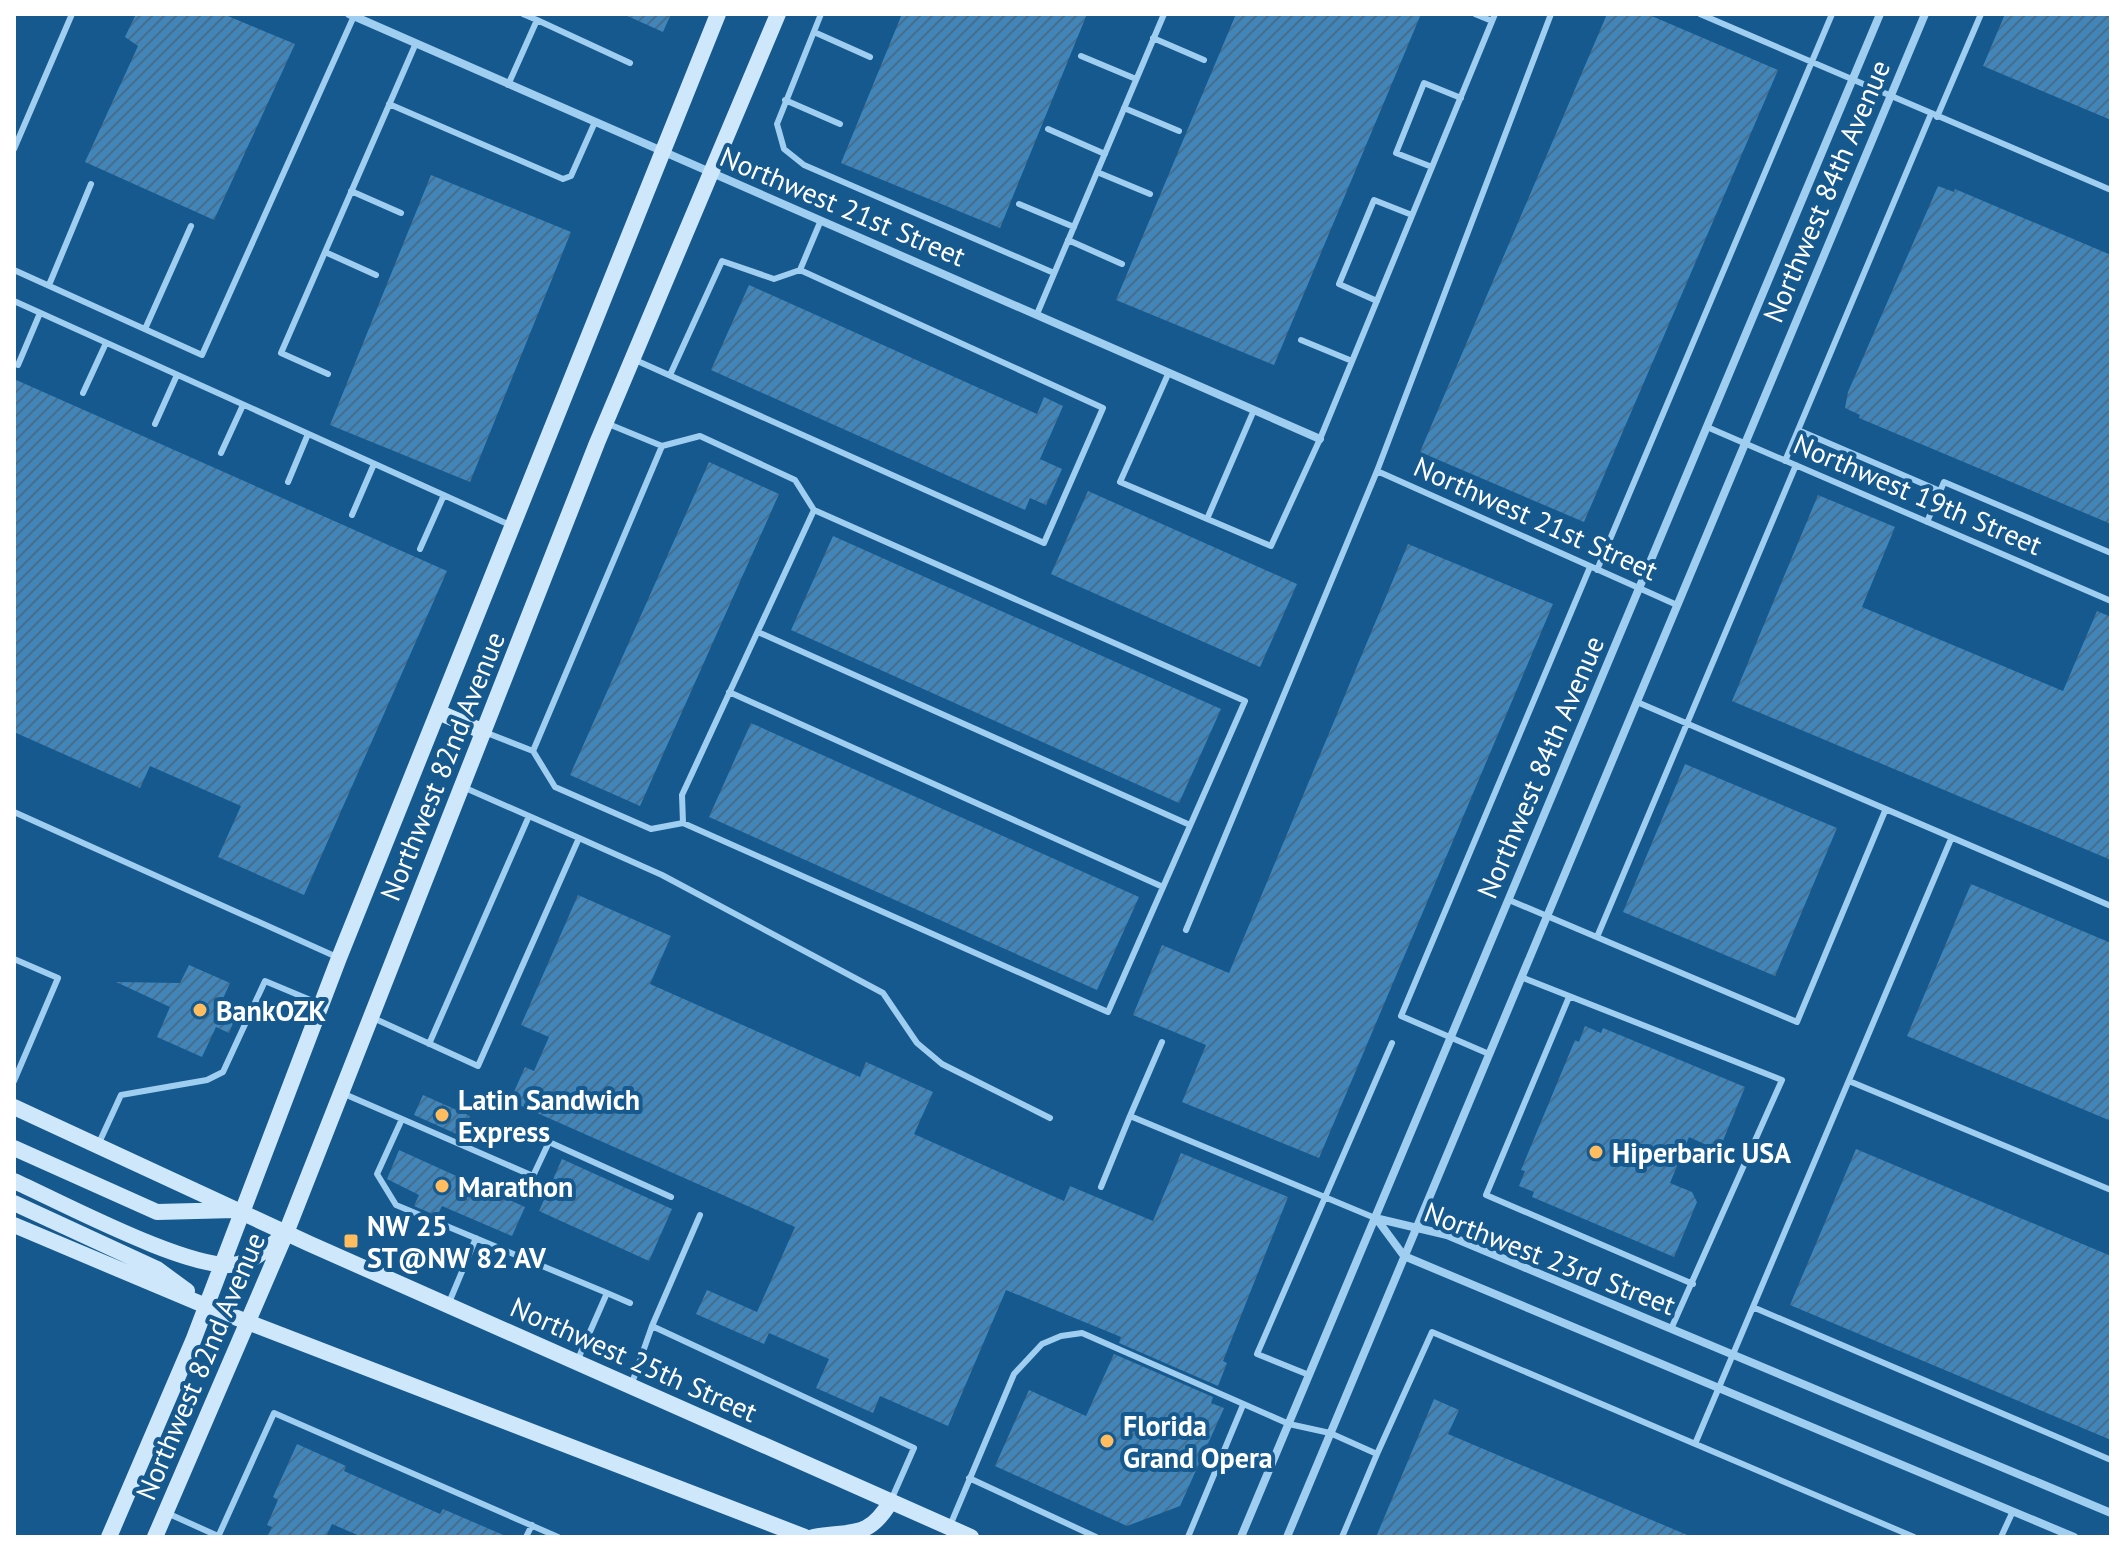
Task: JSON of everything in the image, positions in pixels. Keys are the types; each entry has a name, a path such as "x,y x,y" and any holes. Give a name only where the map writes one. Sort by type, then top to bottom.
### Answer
{"street":[{"name":"Northwest 82nd Avenue","path":"109,1537 206,1306 339,958 718,14"},
{"name":"Northwest 82nd Avenue","path":"158,1536 165,1512 286,1233 606,423 778,14"},
{"name":"Northwest 84th Avenue","path":"1241,1537 1880,14"},
{"name":"Northwest 84th Avenue","path":"1287,1537 1925,14"},
{"name":"Northwest 21st Street","path":"351,15 1320,439"},
{"path":"438,712 484,732"},
{"name":"Northwest 25th Street","path":"14,1107 286,1233 971,1537"},
{"path":"14,1148 157,1212 241,1210"},
{"path":"14,1181 165,1248 221,1265 238,1264 256,1257 286,1233"},
{"path":"14,1203 157,1269 206,1306"},
{"name":"Northwest 23rd Street","path":"1375,1218 1447,1235 2111,1513"},
{"name":"Northwest 23rd Street","path":"1375,1218 1404,1256 2074,1537"},
{"path":"14,1225 206,1306 805,1537"},
{"path":"813,1537 843,1531 863,1532 877,1523 891,1501"}],"lane":[{"path":"14,149 72,14"},
{"path":"523,14 630,63"},
{"path":"821,14 777,124 778,137 792,158 1054,273"},
{"path":"1037,314 1164,14"},
{"path":"1169,372 1120,482 1271,546 1320,439 1494,17 1475,14"},
{"path":"1186,930 1377,471 1551,14"},
{"path":"1700,14 2111,190"},
{"path":"1489,1054 1401,1016 1832,14"},
{"path":"1785,461 1934,115 1981,14"},
{"path":"14,270 202,355 351,15"},
{"path":"508,85 537,20"},
{"path":"814,32 870,57"},
{"path":"1153,38 1204,60"},
{"path":"328,374 281,353 416,43"},
{"path":"1081,56 1136,79"},
{"path":"1432,167 1396,153 1424,83 1461,98"},
{"path":"785,100 840,124"},
{"path":"389,104 563,179 571,176 595,122"},
{"path":"1124,108 1179,131"},
{"path":"1048,129 1105,154"},
{"path":"1097,172 1150,194"},
{"path":"49,285 91,184"},
{"path":"351,191 401,213"},
{"path":"1377,301 1339,284 1374,200 1412,215"},
{"path":"1019,204 1074,227"},
{"path":"800,270 821,220"},
{"path":"145,329 191,226"},
{"path":"1068,240 1122,264"},
{"path":"325,252 376,275"},
{"path":"633,359 1044,543 1103,408 800,270 774,279 722,261 670,375"},
{"path":"14,301 513,526"},
{"path":"18,365 40,313"},
{"path":"1301,340 1352,361"},
{"path":"83,393 106,343"},
{"path":"155,424 177,375"},
{"path":"221,453 243,405"},
{"path":"1207,519 1254,410"},
{"path":"484,732 533,751 555,787 651,829 683,823 1108,1012 1245,701 814,510 795,480 700,436 662,446 606,423"},
{"name":"Northwest 19th Street","path":"1707,427 2111,601"},
{"path":"1798,430 1940,491"},
{"path":"288,482 308,434"},
{"path":"533,751 662,446"},
{"path":"352,515 374,464"},
{"path":"1597,937 1796,465"},
{"name":"Northwest 21st Street","path":"1377,471 1677,605"},
{"path":"1927,522 1944,482 2111,553"},
{"path":"420,549 444,495"},
{"path":"683,823 682,795 814,510"},
{"path":"758,632 1190,825"},
{"path":"729,692 1163,887"},
{"path":"1637,702 2111,906"},
{"path":"462,787 662,875 883,993 917,1043 942,1064 1050,1118"},
{"path":"1509,900 1797,1022 1885,811"},
{"path":"14,812 339,958"},
{"path":"429,1044 529,816"},
{"path":"371,1017 478,1066 579,838"},
{"path":"1695,1444 1721,1389 1951,839"},
{"path":"14,959 58,978 14,1081"},
{"path":"1521,977 1782,1080 1671,1329"},
{"path":"98,1145 121,1095 207,1080 223,1072 265,981 321,1004"},
{"path":"1569,997 1486,1195 1693,1284"},
{"path":"1101,1187 1162,1042"},
{"path":"1309,1375 1257,1354 1392,1043"},
{"path":"1849,1081 2111,1190"},
{"path":"341,1093 533,1176 549,1142 671,1197"},
{"path":"1130,1116 1375,1218"},
{"path":"402,1119 377,1174 396,1205 630,1303"},
{"path":"631,1386 652,1326 700,1215"},
{"path":"448,1305 476,1238"},
{"path":"576,1362 607,1293"},
{"path":"1755,1308 2111,1460"},
{"path":"652,1326 914,1448 891,1501"},
{"path":"1342,1537 1432,1332 1914,1537"},
{"path":"949,1528 1014,1374 1042,1344 1061,1336 1082,1333 1289,1424 1330,1433 1377,1454"},
{"path":"1188,1537 1243,1405"},
{"path":"165,1512 218,1537 274,1413 558,1537"},
{"path":"969,1478 1096,1537"},
{"path":"2001,1537 2013,1511"},
{"path":"526,1537 532,1525"}],"building":[{"path":"136,14 223,14 295,44 214,220 85,162 138,46 125,37"},
{"path":"623,14 671,14 663,32"},
{"path":"902,14 1087,14 1000,228 841,163"},
{"path":"1236,14 1421,14 1274,365 1116,300"},
{"path":"1607,14 1647,14 1778,70 1584,522 1420,452"},
{"path":"2005,14 2111,14 2111,120 1983,66"},
{"path":"431,175 571,232 470,482 330,425"},
{"path":"1938,186 1954,192 1955,189 2111,255 2111,524 1859,418 1860,415 1845,408 1848,392"},
{"path":"749,285 1037,414 1044,397 1063,406 1040,459 1062,469 1046,505 1030,498 1025,510 711,370"},
{"path":"14,379 447,571 304,895 218,857 241,806 150,766 140,788 14,732"},
{"path":"709,462 779,494 640,806 570,775"},
{"path":"1088,491 1297,584 1260,667 1051,574"},
{"path":"1818,495 1895,527 1862,607 2063,691 2097,611 2111,617 2111,860 1732,701"},
{"path":"833,536 1221,709 1179,803 791,630"},
{"path":"1408,544 1553,604 1319,1158 1182,1102 1206,1045 1133,1015 1162,945 1229,973"},
{"path":"751,723 1139,897 1097,990 709,817"},
{"path":"1685,764 1837,828 1775,976 1623,912"},
{"path":"1971,884 2111,943 2111,1121 1907,1036"},
{"path":"578,895 671,936 650,984 860,1077 866,1062 933,1092 914,1134 1064,1201 1070,1186 1153,1221 1181,1153 1288,1197 1223,1361 1227,1363 1218,1386 1119,1343 1121,1337 1006,1290 948,1426 880,1396 873,1413 816,1388 829,1359 769,1333 764,1344 696,1314 707,1290 757,1312 795,1227 510,1101 525,1067 534,1071 549,1037 521,1025"},
{"name":"BankOZK","path":"189,965 230,983 220,1005 237,1013 229,1033 216,1027 202,1057 157,1037 170,1007 116,982 180,983"},
{"path":"1585,1026 1601,1033 1603,1028 1745,1087 1722,1143 1711,1147 1689,1137 1670,1183 1692,1192 1697,1202 1674,1257 1532,1197 1534,1192 1519,1186 1525,1171 1521,1170 1575,1040 1579,1042"},
{"name":"Latin Sandwich Express","path":"423,1095 470,1116 461,1136 414,1115"},
{"path":"1856,1149 2111,1256 2111,1440 1790,1305"},
{"path":"399,1150 525,1207 512,1236 442,1206 437,1216 414,1206 419,1195 387,1179"},
{"path":"562,1159 672,1209 649,1261 539,1211"},
{"name":"Florida Grand Opera","path":"1114,1354 1213,1397 1211,1403 1224,1408 1180,1506 1127,1526 995,1466 1029,1390 1086,1416"},
{"path":"1434,1399 1459,1410 1448,1434 1692,1537 1376,1537"},
{"path":"297,1444 346,1466 344,1471 440,1514 443,1509 508,1537 362,1537 332,1524 326,1537 267,1537 272,1527 267,1525 278,1500 273,1497"}],"place":[{"name":"BankOZK","path":"200,1010"},
{"name":"Latin Sandwich Express","path":"442,1115"},
{"name":"Hiperbaric USA","path":"1596,1152"},
{"name":"Marathon","path":"442,1186"},
{"name":"NW 25 ST@NW 82 AV","path":"351,1241"},
{"name":"Florida Grand Opera","path":"1107,1441"}]}
